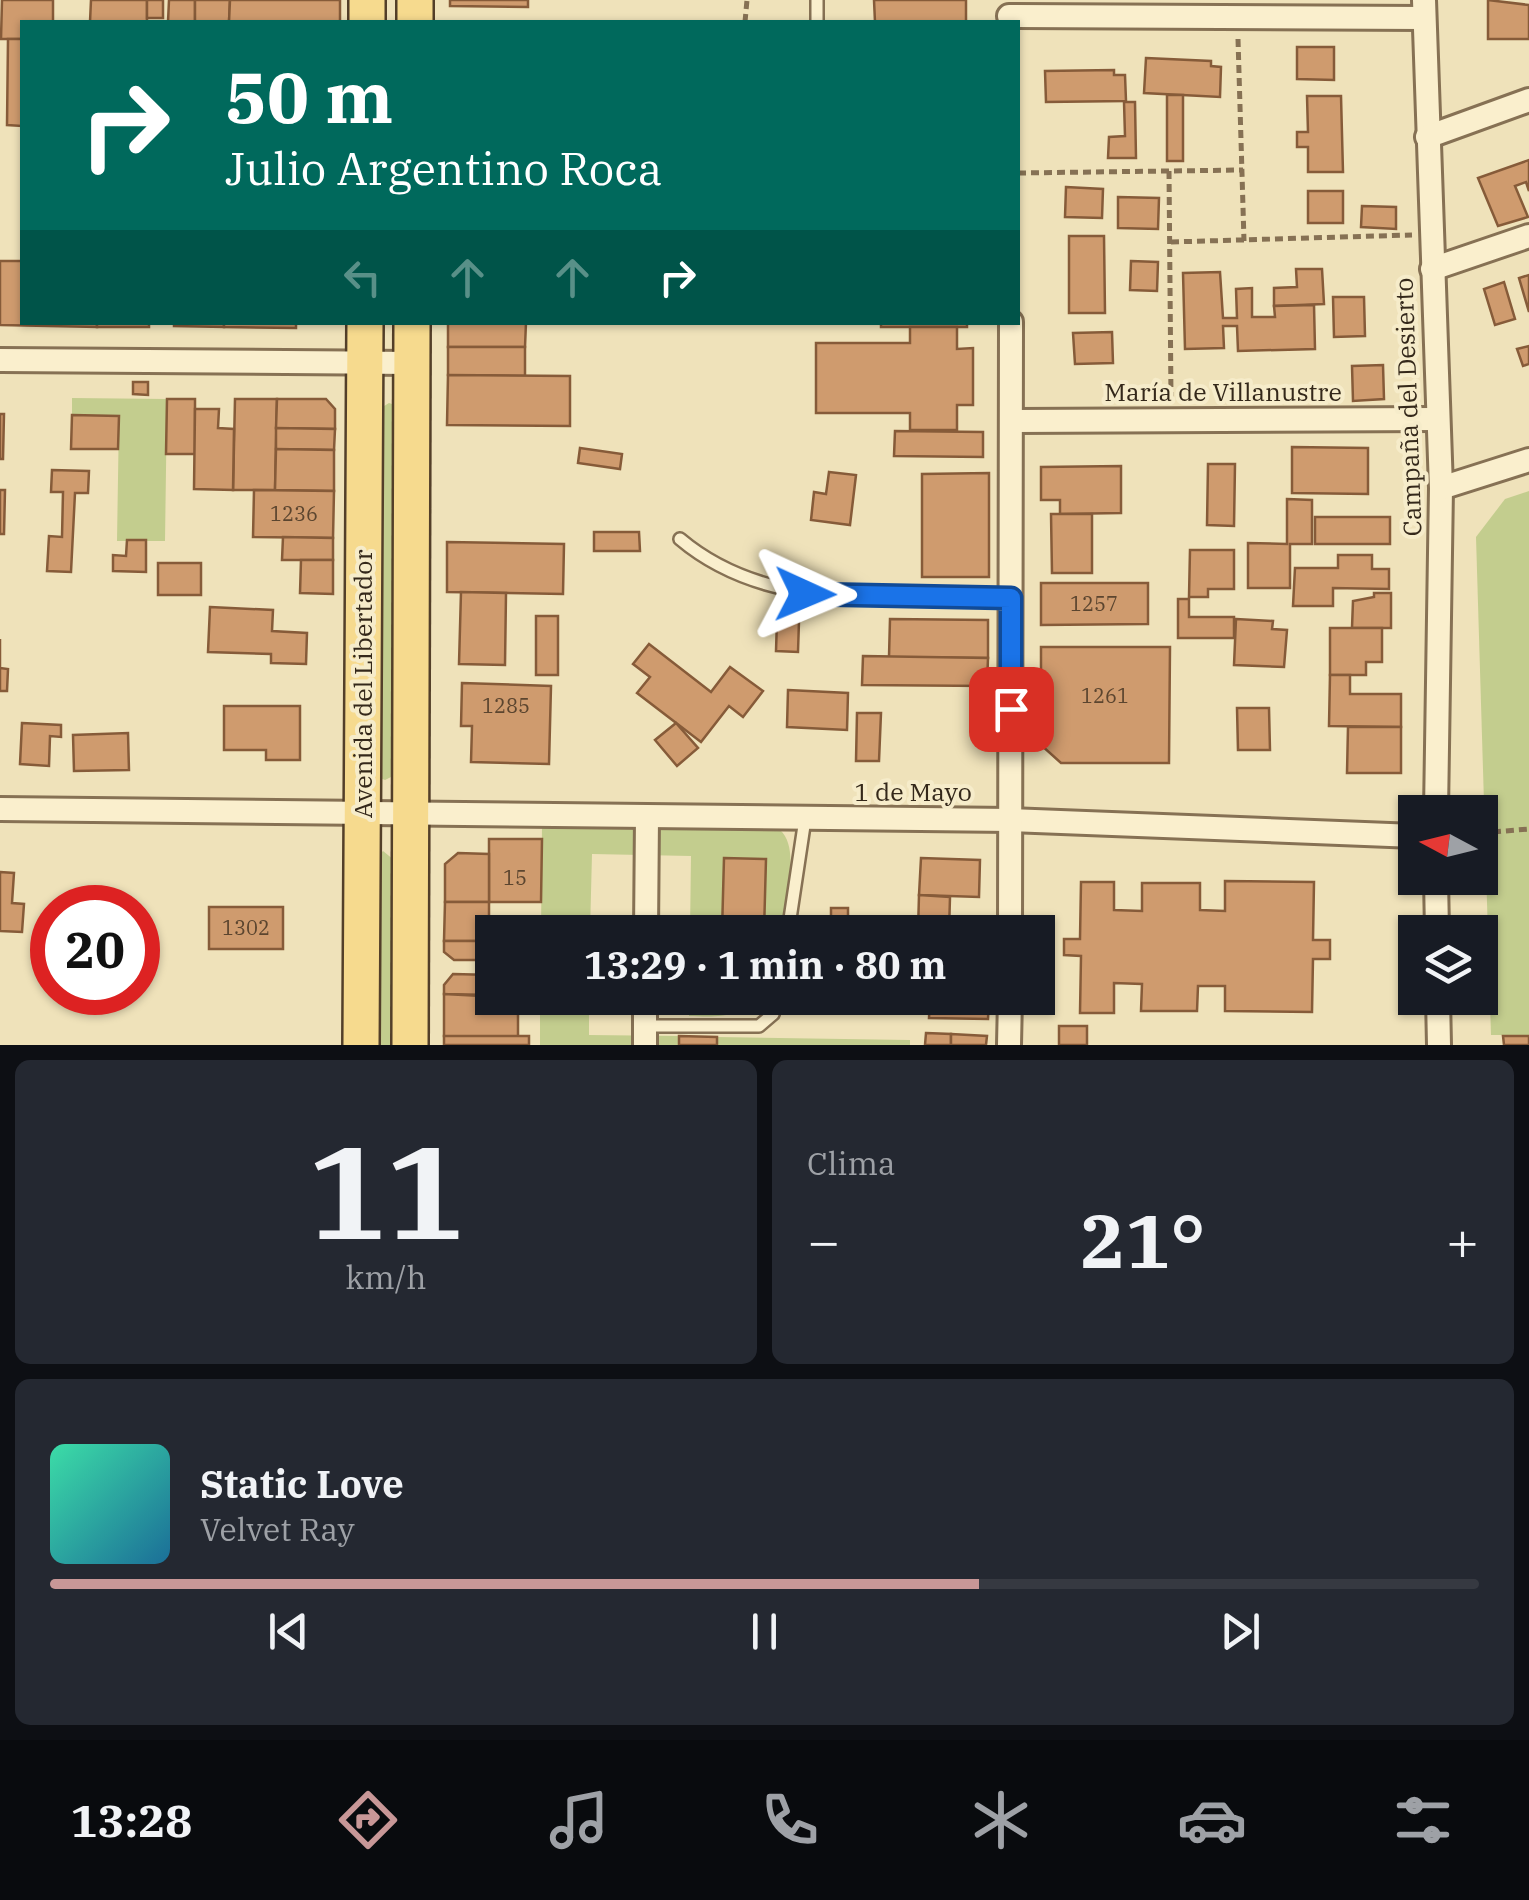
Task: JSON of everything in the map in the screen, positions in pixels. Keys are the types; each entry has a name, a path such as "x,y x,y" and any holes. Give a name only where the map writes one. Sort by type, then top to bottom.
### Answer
{"main road":[{"name":"Avenida del Libertador","path":"361,1045 365,325"},
{"name":"Avenida del Libertador","path":"410,1045 412,325"}],"street":[{"path":"1009,13 1237,18 1424,9"},
{"name":"Campaña del Desierto","path":"1424,9 1435,419 1441,488 1436,795"},
{"path":"1427,137 1529,100"},
{"path":"1432,269 1529,236"},
{"path":"1010,915 1011,325"},
{"path":"0,360 412,363"},
{"name":"María de Villanustre","path":"1011,422 1435,419"},
{"path":"1441,488 1529,460"},
{"name":"1 de Mayo","path":"0,809 1011,820 1398,835"},
{"path":"646,915 647,817"},
{"path":"1009,1045 1010,1015"},
{"path":"1438,1015 1439,1045"}],"lane":[{"path":"680,538 732,575 768,588 805,594 1011,598"},
{"path":"791,915 805,819"},
{"path":"645,1036 759,1026 772,1015"}],"path":[{"path":"1237,18 1244,241"},
{"path":"1020,172 1242,170"},
{"path":"1169,171 1172,418"},
{"path":"1170,242 1430,235"},
{"path":"1498,833 1529,830"}],"green space":[{"path":"72,398 167,399 165,541 117,541 119,416 72,415"},
{"path":"389,403 395,405 395,775 385,780 380,778 381,408"},
{"path":"1529,491 1529,1035 1491,1035 1490,1015 1498,1015 1498,915 1487,915 1487,895 1498,895 1498,795 1484,795 1476,537 1505,499"},
{"path":"542,825 780,830 790,850 783,915 690,915 691,856 592,854 590,915 541,915"},
{"path":"383,851 394,860 393,1045 376,1045 378,856"},
{"path":"540,1015 589,1015 589,1035 679,1036 679,1045 540,1045"},
{"path":"717,1037 910,1040 910,1045 717,1045"}],"building":[{"path":"2,0 53,0 53,20 20,20 20,39 1,39"},
{"path":"91,0 147,0 147,20 90,20"},
{"path":"147,0 163,0 163,18 147,18"},
{"path":"169,0 195,0 195,20 168,20"},
{"path":"195,0 230,0 229,20 195,20"},
{"path":"230,0 340,0 340,20 229,20"},
{"path":"450,0 528,0 528,7 450,6"},
{"path":"874,0 966,0 966,20 875,20"},
{"path":"1488,0 1529,5 1529,39 1488,39"},
{"path":"8,39 20,39 20,126 7,125"},
{"path":"1297,47 1334,47 1334,80 1297,79"},
{"path":"1146,58 1211,61 1211,66 1221,67 1220,97 1144,93"},
{"path":"1114,70 1114,75 1125,75 1126,101 1046,102 1045,71"},
{"path":"1167,95 1183,95 1183,161 1167,161"},
{"path":"1307,96 1341,96 1343,172 1308,172 1308,147 1297,147 1297,132 1308,132"},
{"path":"1124,102 1135,102 1136,158 1108,158 1109,137 1125,136"},
{"path":"1529,160 1529,191 1526,182 1515,186 1528,217 1498,226 1478,178"},
{"path":"1066,187 1103,189 1102,218 1065,217"},
{"path":"1308,191 1343,191 1343,223 1308,223"},
{"path":"1118,197 1159,198 1158,229 1118,228"},
{"path":"1362,206 1396,207 1396,229 1361,227"},
{"path":"1069,236 1104,236 1105,313 1069,313"},
{"path":"0,261 20,261 20,325 97,327 0,325"},
{"path":"1131,261 1158,262 1157,291 1130,290"},
{"path":"1296,269 1322,269 1324,304 1274,306 1274,288 1297,287"},
{"path":"1220,272 1223,318 1237,318 1236,289 1252,288 1252,317 1275,317 1274,306 1314,305 1315,349 1238,351 1237,326 1223,326 1224,348 1185,349 1183,273"},
{"path":"1529,275 1529,312 1519,278"},
{"path":"1504,282 1515,319 1495,325 1484,289"},
{"path":"1333,297 1364,297 1365,336 1334,337"},
{"path":"97,325 149,325 149,327"},
{"path":"224,325 224,327 174,326"},
{"path":"224,325 296,325 296,328"},
{"path":"448,325 526,325 525,347 448,347"},
{"path":"881,325 967,325 967,327"},
{"path":"910,327 957,327 957,349 973,348 973,405 957,405 957,430 910,430 910,413 816,413 816,343 910,343"},
{"path":"1112,332 1113,363 1075,364 1073,333"},
{"path":"1529,346 1529,364 1523,366 1517,349"},
{"path":"448,347 525,347 525,376 448,375"},
{"path":"1383,365 1384,399 1353,401 1352,366"},
{"path":"448,375 570,376 570,426 447,425"},
{"path":"133,382 148,382 148,395 133,394"},
{"path":"167,399 195,399 195,454 166,454"},
{"path":"235,399 277,399 275,490 233,490"},
{"path":"277,399 326,399 335,409 335,429 276,428"},
{"path":"195,409 219,409 218,428 234,429 233,490 194,489"},
{"path":"0,414 4,414 3,459 0,459"},
{"path":"72,415 119,416 118,449 71,449"},
{"path":"276,428 335,429 334,450 276,449"},
{"path":"895,431 983,432 983,457 894,456"},
{"path":"1292,447 1368,448 1368,494 1292,493"},
{"path":"580,448 622,454 620,469 578,463"},
{"path":"276,449 334,450 334,491 275,490"},
{"path":"1208,464 1235,464 1234,526 1207,525"},
{"path":"1121,466 1121,513 1060,514 1060,500 1041,500 1041,467"},
{"path":"52,470 89,471 88,493 75,493 71,572 47,571 49,536 62,537 63,492 51,492"},
{"path":"829,472 856,475 850,525 811,520 814,492 826,494"},
{"path":"989,473 989,577 922,577 922,474"},
{"path":"0,490 5,490 4,534 0,534"},
{"path":"254,490 334,491 333,538 253,537"},
{"path":"1287,499 1312,500 1312,544 1290,544 1290,588 1248,588 1248,543 1287,544"},
{"path":"1051,514 1092,514 1092,573 1052,573"},
{"path":"1315,517 1390,517 1390,544 1315,544"},
{"path":"594,532 639,532 640,551 594,551"},
{"path":"283,537 333,538 333,560 282,560"},
{"path":"127,540 146,540 146,572 113,571 113,555 126,556"},
{"path":"447,542 564,544 563,594 447,592"},
{"path":"1190,550 1234,550 1234,589 1208,589 1208,597 1189,597"},
{"path":"1338,555 1372,555 1372,569 1389,569 1389,589 1333,588 1333,606 1293,606 1295,568 1338,568"},
{"path":"301,560 333,560 333,594 300,593"},
{"path":"158,563 201,563 201,595 158,595"},
{"path":"1041,583 1148,583 1148,624 1041,625"},
{"path":"461,592 506,593 505,665 459,664"},
{"path":"1374,593 1391,593 1391,628 1352,628 1353,601 1374,597"},
{"path":"1178,599 1189,599 1189,617 1234,617 1234,638 1178,638"},
{"path":"210,607 273,610 272,631 307,633 306,664 271,663 271,654 208,652"},
{"path":"536,616 558,616 558,675 536,675"},
{"path":"890,619 988,620 988,658 889,657"},
{"path":"1236,619 1273,621 1272,629 1287,630 1284,667 1234,665"},
{"path":"777,620 799,621 798,652 776,651"},
{"path":"1330,628 1382,628 1382,662 1366,662 1366,675 1330,675"},
{"path":"649,644 711,692 730,667 763,691 743,717 729,706 701,742 637,693 650,677 633,664"},
{"path":"1041,647 1170,647 1169,763 1061,763 1041,745"},
{"path":"863,656 988,658 987,686 862,685"},
{"path":"0,668 8,669 7,691 0,691"},
{"path":"1330,675 1350,675 1350,694 1401,694 1401,727 1329,726"},
{"path":"462,683 551,686 549,764 471,762 472,726 461,726"},
{"path":"788,690 848,693 847,730 787,727"},
{"path":"224,706 300,706 300,760 266,760 266,750 224,750"},
{"path":"1237,708 1269,708 1270,750 1238,750"},
{"path":"857,713 881,713 879,761 856,761"},
{"path":"22,723 61,725 61,737 50,736 49,766 20,764"},
{"path":"676,723 698,748 677,766 655,740"},
{"path":"1348,727 1401,727 1401,773 1347,773"},
{"path":"128,733 129,770 74,771 73,735"},
{"path":"489,839 542,839 541,902 489,902"},
{"path":"458,853 489,854 489,902 445,902 445,864"},
{"path":"724,858 766,859 764,915 722,915"},
{"path":"921,858 980,860 979,897 919,895"},
{"path":"0,872 14,873 12,903 24,904 22,932 0,931"},
{"path":"1225,881 1314,882 1313,940 1330,940 1330,959 1313,959 1312,1012 1225,1011 1225,986 1198,986 1197,1011 1141,1011 1142,984 1114,983 1114,1013 1080,1013 1081,956 1064,955 1064,939 1080,939 1081,882 1114,882 1114,910 1142,911 1142,883 1200,883 1200,910 1225,911"},
{"path":"919,895 950,897 949,915 918,915"},
{"path":"445,902 489,902 489,915 475,915 475,941 444,941"},
{"path":"209,907 283,907 283,949 209,949"},
{"path":"831,908 848,908 848,915 831,915"},
{"path":"444,941 475,941 475,960 454,960 444,952"},
{"path":"453,974 475,975 475,995 444,994 444,985"},
{"path":"444,994 475,996 475,1015 518,1015 518,1037 444,1036"},
{"path":"929,1015 988,1015 988,1019 929,1018"},
{"path":"1059,1026 1087,1026 1087,1045 1059,1045"},
{"path":"926,1033 951,1034 951,1045 925,1045"},
{"path":"951,1034 987,1036 986,1045 951,1045"},
{"path":"444,1036 529,1036 529,1045 444,1045"},
{"path":"679,1036 717,1037 717,1045 679,1045"},
{"path":"1503,1036 1529,1036 1529,1045 1504,1045"}],"route":[{"path":"805,594 1011,598 1011,709"}]}
